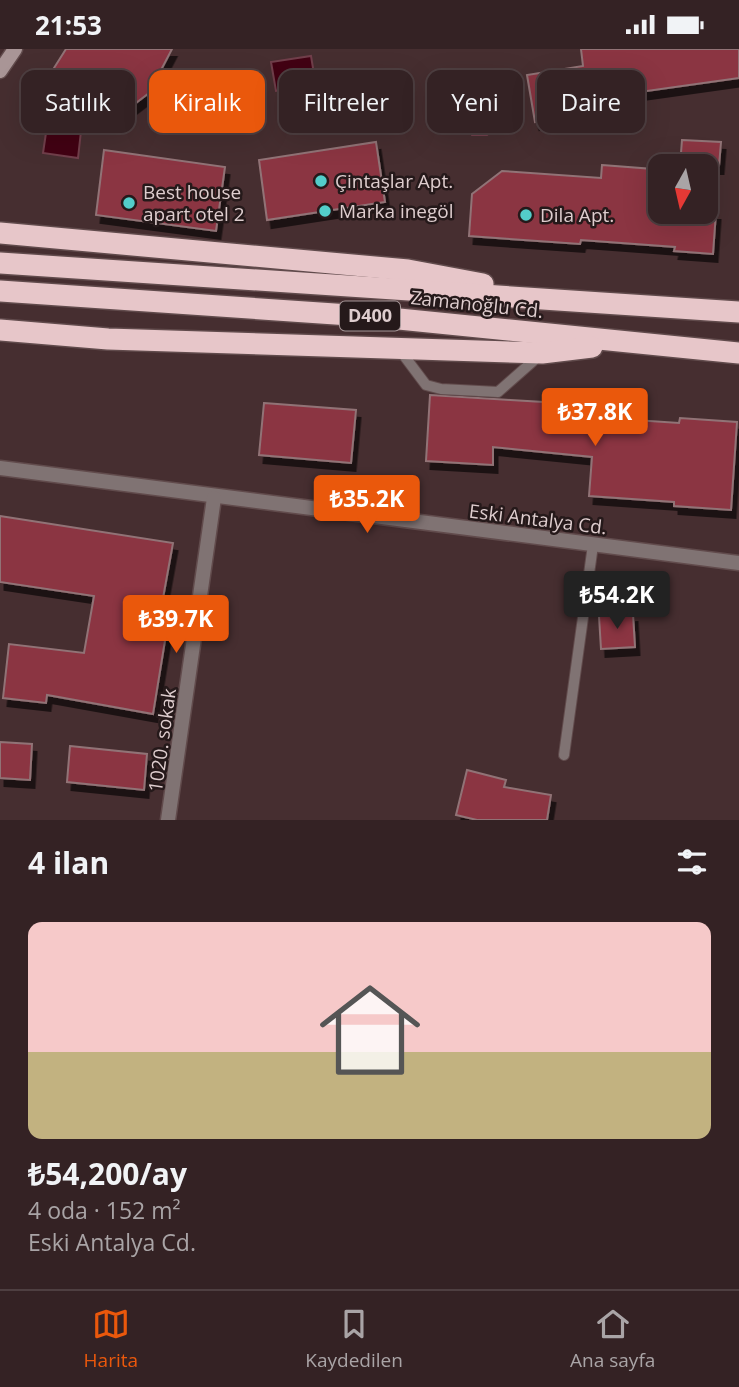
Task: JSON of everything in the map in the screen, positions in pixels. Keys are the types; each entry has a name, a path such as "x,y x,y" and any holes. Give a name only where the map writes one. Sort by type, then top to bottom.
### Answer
{"highway":[{"path":"0,233 408,270 584,302"},
{"name":"Zamanoğlu Cd.","path":"0,263 739,312"},
{"name":"Zamanoğlu Cd.","path":"0,291 380,317 739,353"},
{"path":"0,330 121,339 396,346 542,353 632,343"}],"street":[{"path":"0,71 15,49"},
{"name":"Eski Antalya Cd.","path":"0,468 214,498 739,563"},
{"name":"1020. sokak","path":"168,820 183,733 214,498"}],"lane":[{"path":"396,346 426,385 441,389 486,392 498,392 542,353"},
{"path":"564,755 593,545"}],"shaded area":[{"path":"311,56 313,70 279,70 279,91 276,91 271,62"},
{"path":"46,133 81,133 78,158 43,153"},
{"path":"471,133 490,133 487,135"}],"building":[{"path":"66,49 172,49 161,70 149,70 149,93 135,104 135,70 53,70"},
{"path":"581,49 739,49 739,78 645,91 645,70 558,70 583,66"},
{"path":"537,73 537,122 535,122 527,75"},
{"path":"682,140 721,142 719,166 718,154 681,154"},
{"name":"Çintaşlar Apt.","path":"376,142 385,202 267,220 259,160"},
{"path":"104,150 225,167 216,231 96,215"},
{"path":"602,165 648,169 648,224 715,224 713,254 674,251 675,247 581,240 580,244 469,236 472,194 502,171 601,178"},
{"path":"430,395 560,403 560,415 679,423 680,418 737,422 731,510 674,506 674,502 589,496 592,457 493,447 493,465 426,461"},
{"path":"264,403 356,410 351,463 259,455"},
{"path":"0,516 173,543 161,609 170,610 153,714 47,695 46,703 3,698 9,644 84,653 94,596 0,582"},
{"path":"633,614 635,647 601,649 599,616"},
{"path":"0,742 32,744 30,780 0,778"},
{"path":"70,746 147,754 144,790 67,782"},
{"path":"467,770 506,780 504,787 551,795 547,820 477,820 456,815"}],"place":[{"name":"Çintaşlar Apt.","path":"321,181"},
{"name":"Best house apart otel 2","path":"129,203"},
{"name":"Marka inegöl","path":"325,211"},
{"name":"Dila Apt.","path":"526,215"}]}
